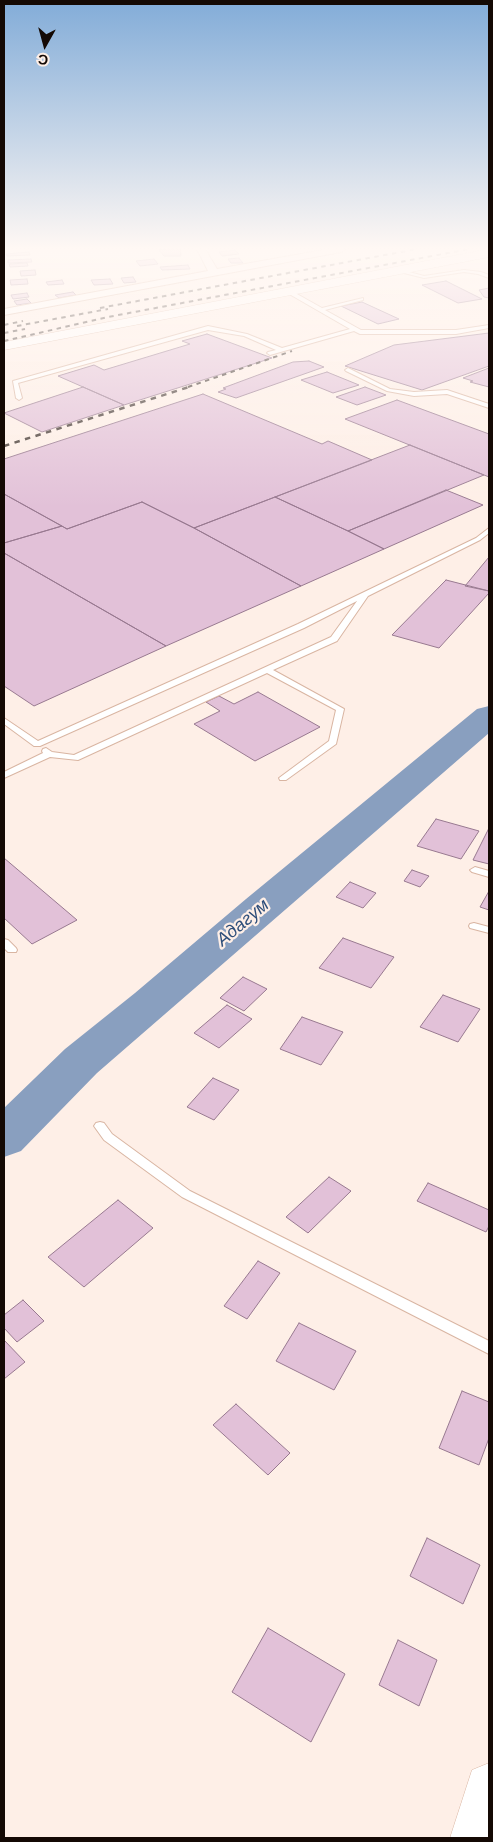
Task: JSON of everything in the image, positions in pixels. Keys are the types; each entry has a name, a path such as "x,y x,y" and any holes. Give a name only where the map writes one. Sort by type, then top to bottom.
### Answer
{"main road":[{"path":"4,346 60,335"},
{"path":"474,1838 489,1788"}],"lane":[{"path":"19,398 15,382 183,335"},
{"path":"247,335 282,350"},
{"path":"270,353 334,335"},
{"path":"348,370 389,390 414,394 447,392 489,406"},
{"path":"37,744 301,626 478,539 489,530"},
{"path":"4,720 50,754 75,758 334,639 366,594"},
{"path":"267,670 340,709 333,742 283,778"},
{"path":"4,775 50,754"},
{"path":"475,870 489,874"},
{"path":"474,926 489,930"},
{"path":"4,942 12,950"},
{"path":"100,1126 108,1138 186,1194 489,1348"}],"building":[{"path":"210,335 272,358 124,405 58,376 94,365 104,370 190,344 182,341"},
{"path":"473,335 489,335 489,366 422,390 345,366 394,345"},
{"path":"309,361 324,367 236,398 218,392 226,389 223,388 293,362"},
{"path":"489,368 489,387 463,378"},
{"path":"327,372 359,385 333,393 301,380"},
{"path":"83,387 124,405 42,432 4,413"},
{"path":"365,387 386,395 357,405 336,397"},
{"path":"203,394 322,444 328,441 372,460 194,528 142,502 67,529 4,494 4,459"},
{"path":"397,400 489,434 489,477 345,419"},
{"path":"410,445 484,475 348,531 275,497"},
{"path":"446,490 483,505 384,549 348,531"},
{"path":"4,494 62,526 4,543"},
{"path":"275,497 384,549 301,586 194,528"},
{"path":"142,502 301,586 166,646 4,553 4,543 62,526 67,529"},
{"path":"4,553 166,646 34,706 4,686"},
{"path":"489,557 489,591 465,586"},
{"path":"446,580 489,591 489,593 439,648 392,635"},
{"path":"258,692 320,727 255,761 194,724 220,711 206,702 219,696 234,704"},
{"path":"436,819 479,831 461,859 417,846"},
{"path":"489,828 489,864 473,860"},
{"path":"4,858 77,920 32,944 4,918"},
{"path":"412,870 429,876 420,887 404,881"},
{"path":"350,882 376,893 363,908 336,897"},
{"path":"489,891 489,910 480,907"},
{"path":"343,938 394,957 371,988 319,968"},
{"path":"243,977 267,989 244,1011 220,998"},
{"path":"443,995 480,1009 458,1042 420,1027"},
{"path":"227,1005 252,1019 219,1048 194,1033"},
{"path":"302,1017 343,1032 321,1065 280,1049"},
{"path":"213,1078 239,1090 214,1120 187,1107"},
{"path":"329,1177 351,1191 308,1233 286,1217"},
{"path":"428,1183 489,1210 489,1226 486,1232 417,1201"},
{"path":"118,1200 153,1228 84,1287 48,1257"},
{"path":"258,1261 280,1273 247,1319 224,1306"},
{"path":"23,1300 44,1321 17,1342 4,1328 4,1315"},
{"path":"299,1323 356,1351 334,1390 276,1361"},
{"path":"4,1340 25,1362 4,1379"},
{"path":"462,1391 489,1402 489,1438 479,1465 439,1448"},
{"path":"236,1404 290,1453 268,1475 213,1425"},
{"path":"427,1538 480,1565 463,1604 410,1576"},
{"path":"268,1628 345,1674 311,1742 232,1692"},
{"path":"398,1640 437,1660 419,1706 379,1685"}],"waterway":[{"name":"Адагум","path":"4,1138 81,1061 151,1004 260,908 489,716"}],"railway":[{"path":"4,341 30,335"},
{"path":"188,387 292,351"},
{"path":"4,446 192,386"}]}
